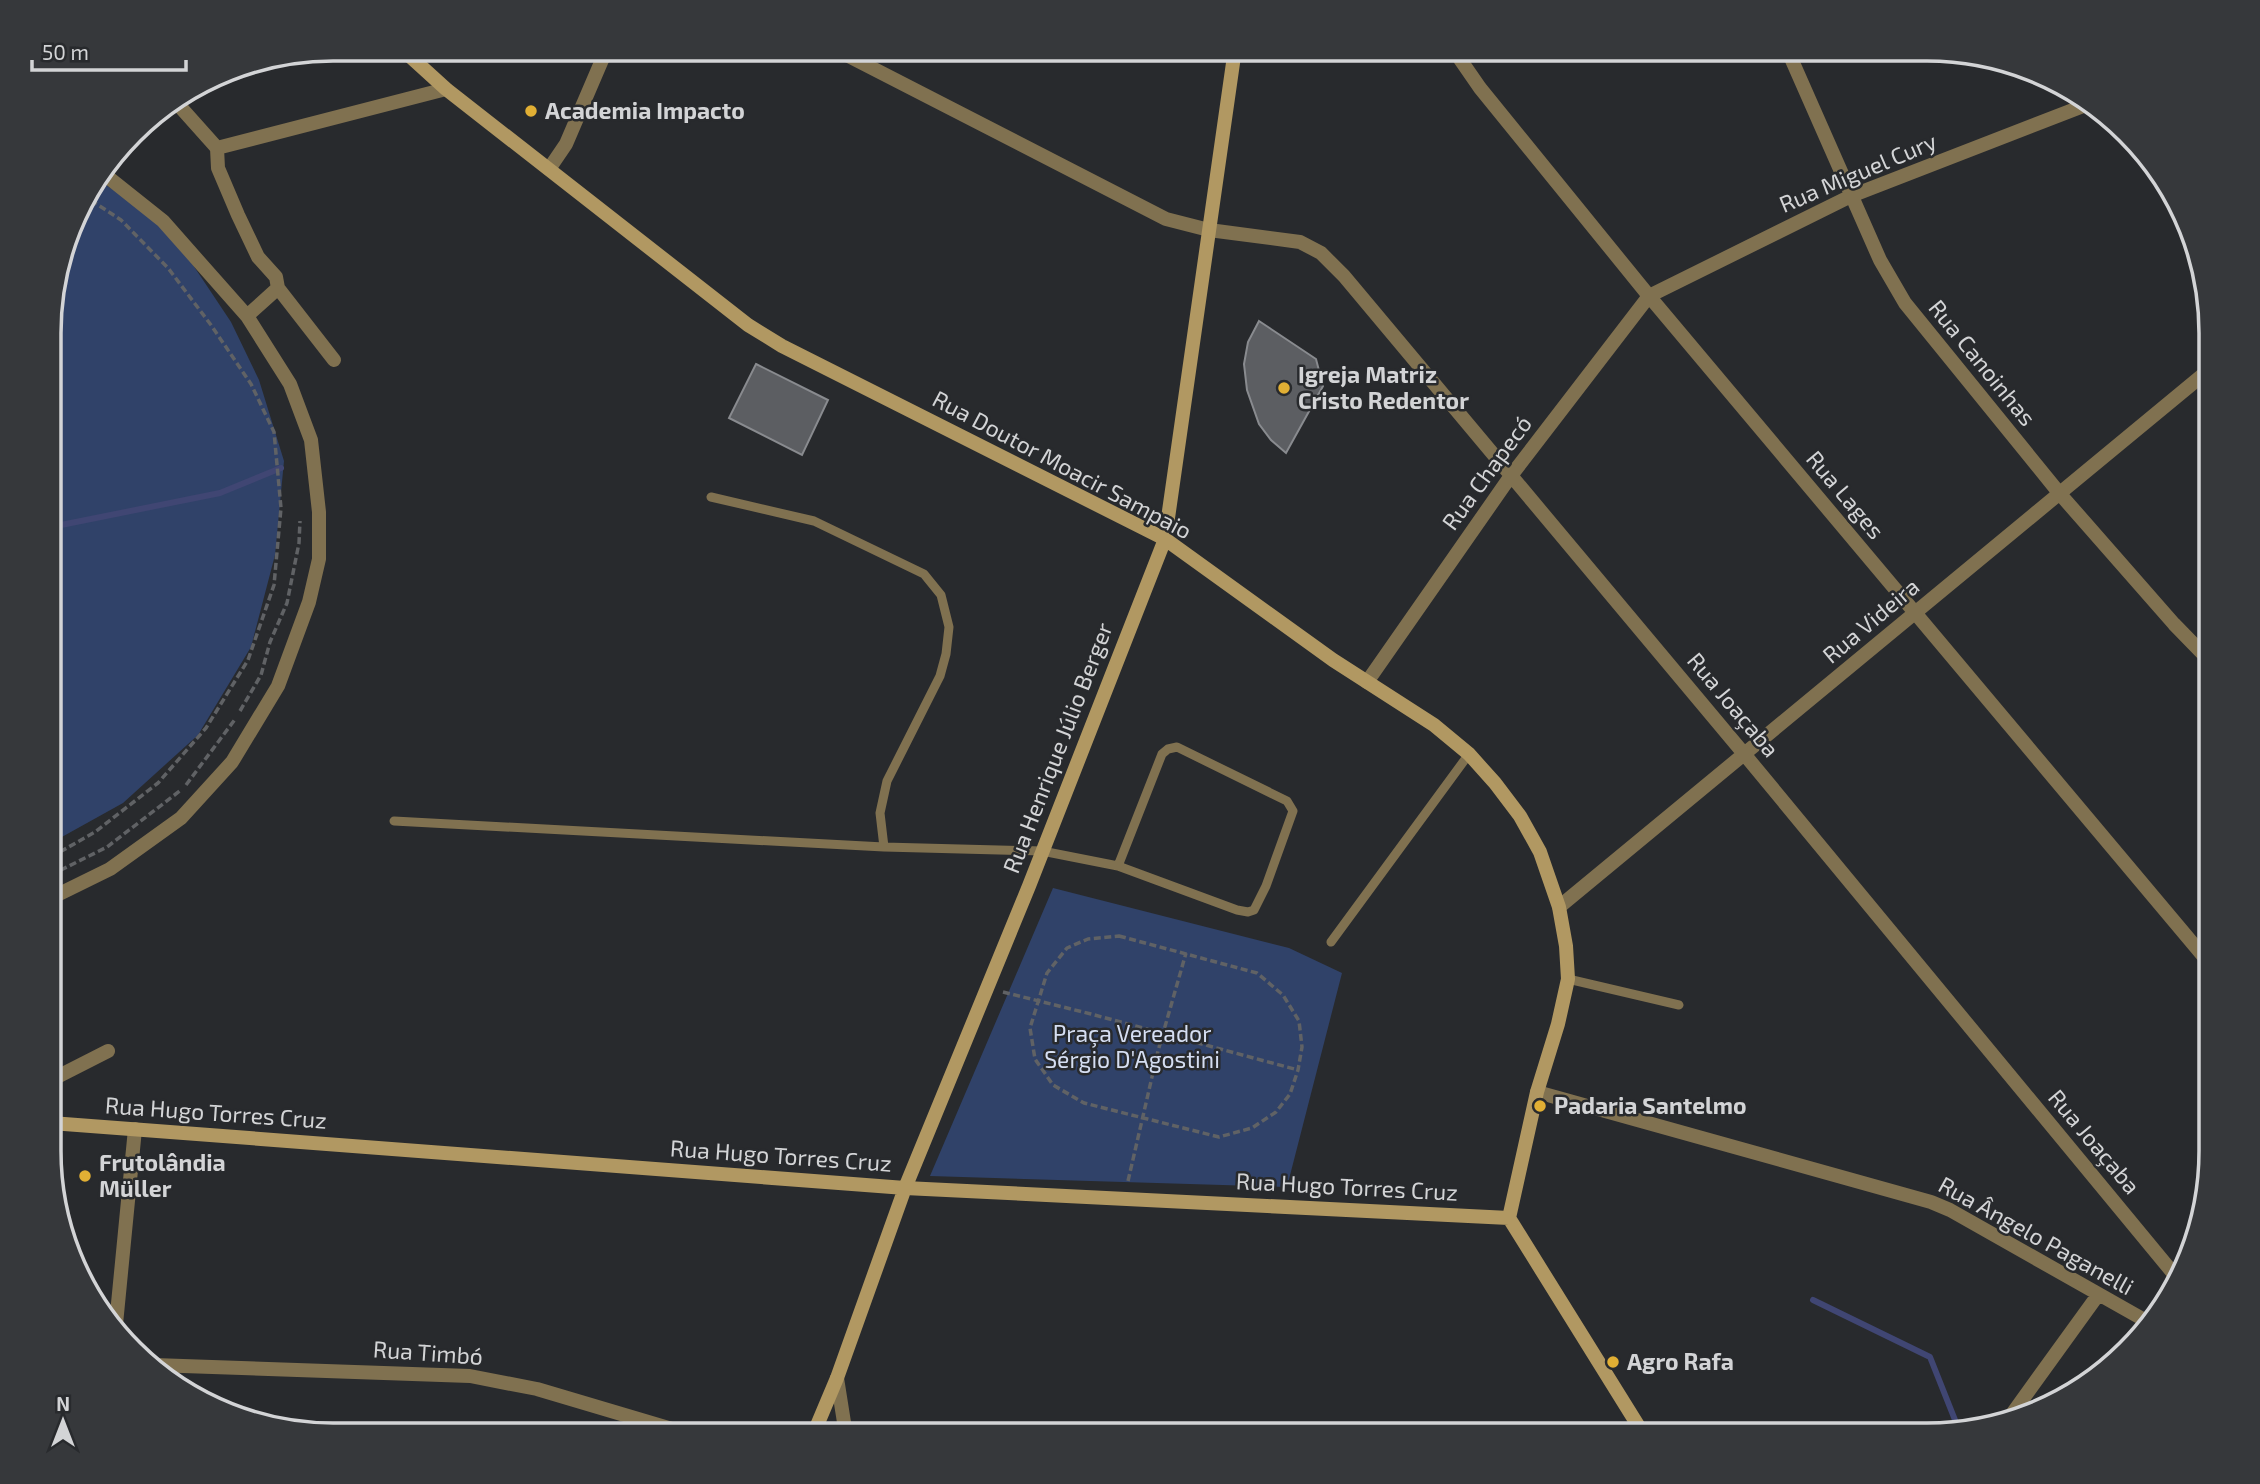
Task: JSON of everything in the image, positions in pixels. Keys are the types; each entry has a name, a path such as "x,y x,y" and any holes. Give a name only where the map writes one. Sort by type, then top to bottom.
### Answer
{"street":[{"name":"Rua Doutor Moacir Sampaio","path":"415,61 446,89 723,307 782,346 1165,539 1367,682 1434,725 1469,754 1496,783 1520,816 1540,852 1559,907 1566,946 1568,979 1558,1024 1536,1092 1509,1218"},
{"path":"549,169 566,144 602,61"},
{"name":"Rua Joaçaba","path":"858,61 1153,213 1209,230 1300,242 1321,253 1745,755 2171,1271"},
{"name":"Rua Henrique Júlio Berger","path":"818,1423 837,1378 905,1188 1165,539 1233,61"},
{"name":"Rua Lages","path":"1461,61 1480,88 1649,296 2199,951"},
{"name":"Rua Canoinhas","path":"1792,61 1880,260 1905,303 2060,494 2199,650"},
{"path":"217,148 446,89"},
{"path":"181,108 217,148 218,168 258,257 276,277 278,288 334,360"},
{"name":"Rua Miguel Cury","path":"1649,296 1851,196 2079,108"},
{"path":"61,893 110,869 181,818 232,762 278,685 309,602 318,559 320,512 311,440 290,384 247,316 163,221 110,179"},
{"path":"247,316 278,288"},
{"name":"Rua Chapecó","path":"1367,682 1510,477 1649,296"},
{"name":"Rua Videira","path":"1559,907 2199,378"},
{"path":"61,1075 108,1051"},
{"name":"Rua Ângelo Paganelli","path":"1536,1092 1931,1202 1961,1216 2140,1318"},
{"name":"Rua Hugo Torres Cruz","path":"61,1124 905,1188 1509,1218"},
{"path":"117,1315 135,1129"},
{"path":"1509,1218 1637,1423"},
{"path":"2017,1407 2098,1295"},
{"name":"Rua Timbó","path":"167,1365 470,1376 537,1389 652,1423"},
{"path":"837,1378 844,1423"}],"lane":[{"path":"711,497 814,521 924,574 941,595 949,628 946,654 940,676 887,781 880,813 884,847"},
{"path":"394,821 884,847 1042,851 1118,866 1248,912 1254,910 1266,886 1293,811 1287,801 1177,747 1168,749 1162,754 1118,866"},
{"path":"1331,942 1469,754"},
{"path":"1568,979 1679,1005"}],"path":[{"path":"61,851 95,832 158,783 206,728 248,660 274,585 281,508 274,432 251,384 211,325 167,268 121,220 95,203"},
{"path":"61,870 107,847 183,789 236,718 261,675 270,642 287,603 299,543 300,518"},
{"path":"1119,936 1186,953 1257,972 1283,995 1298,1021 1302,1047 1298,1070 1290,1094 1276,1112 1252,1128 1219,1137 1084,1103 1053,1085 1035,1059 1030,1027 1047,972 1067,948 1088,939 1119,936"},
{"path":"1124,1199 1163,1034 1186,953"},
{"path":"1001,992 1298,1070"}],"green space":[{"path":"105,185 139,205 183,250 231,322 259,380 284,461 275,555 251,647 198,735 123,803 61,837 62,316 66,280 76,246 89,213"},
{"name":"Praça Vereador Sérgio D'Agostini","path":"1053,888 1289,948 1342,973 1287,1187 930,1176"}],"building":[{"name":"Igreja Matriz Cristo Redentor","path":"1259,321 1316,359 1323,386 1286,453 1271,440 1259,424 1247,390 1244,364 1248,342"},
{"path":"756,364 828,400 802,455 729,418"}],"waterway":[{"path":"61,525 220,493 281,468"},
{"path":"1813,1300 1930,1357 1955,1421"}],"place":[{"name":"Academia Impacto","path":"531,111"},
{"name":"Igreja Matriz Cristo Redentor","path":"1284,388"},
{"name":"Padaria Santelmo","path":"1540,1106"},
{"name":"Frutolândia Müller","path":"85,1176"},
{"name":"Agro Rafa","path":"1613,1362"}]}
